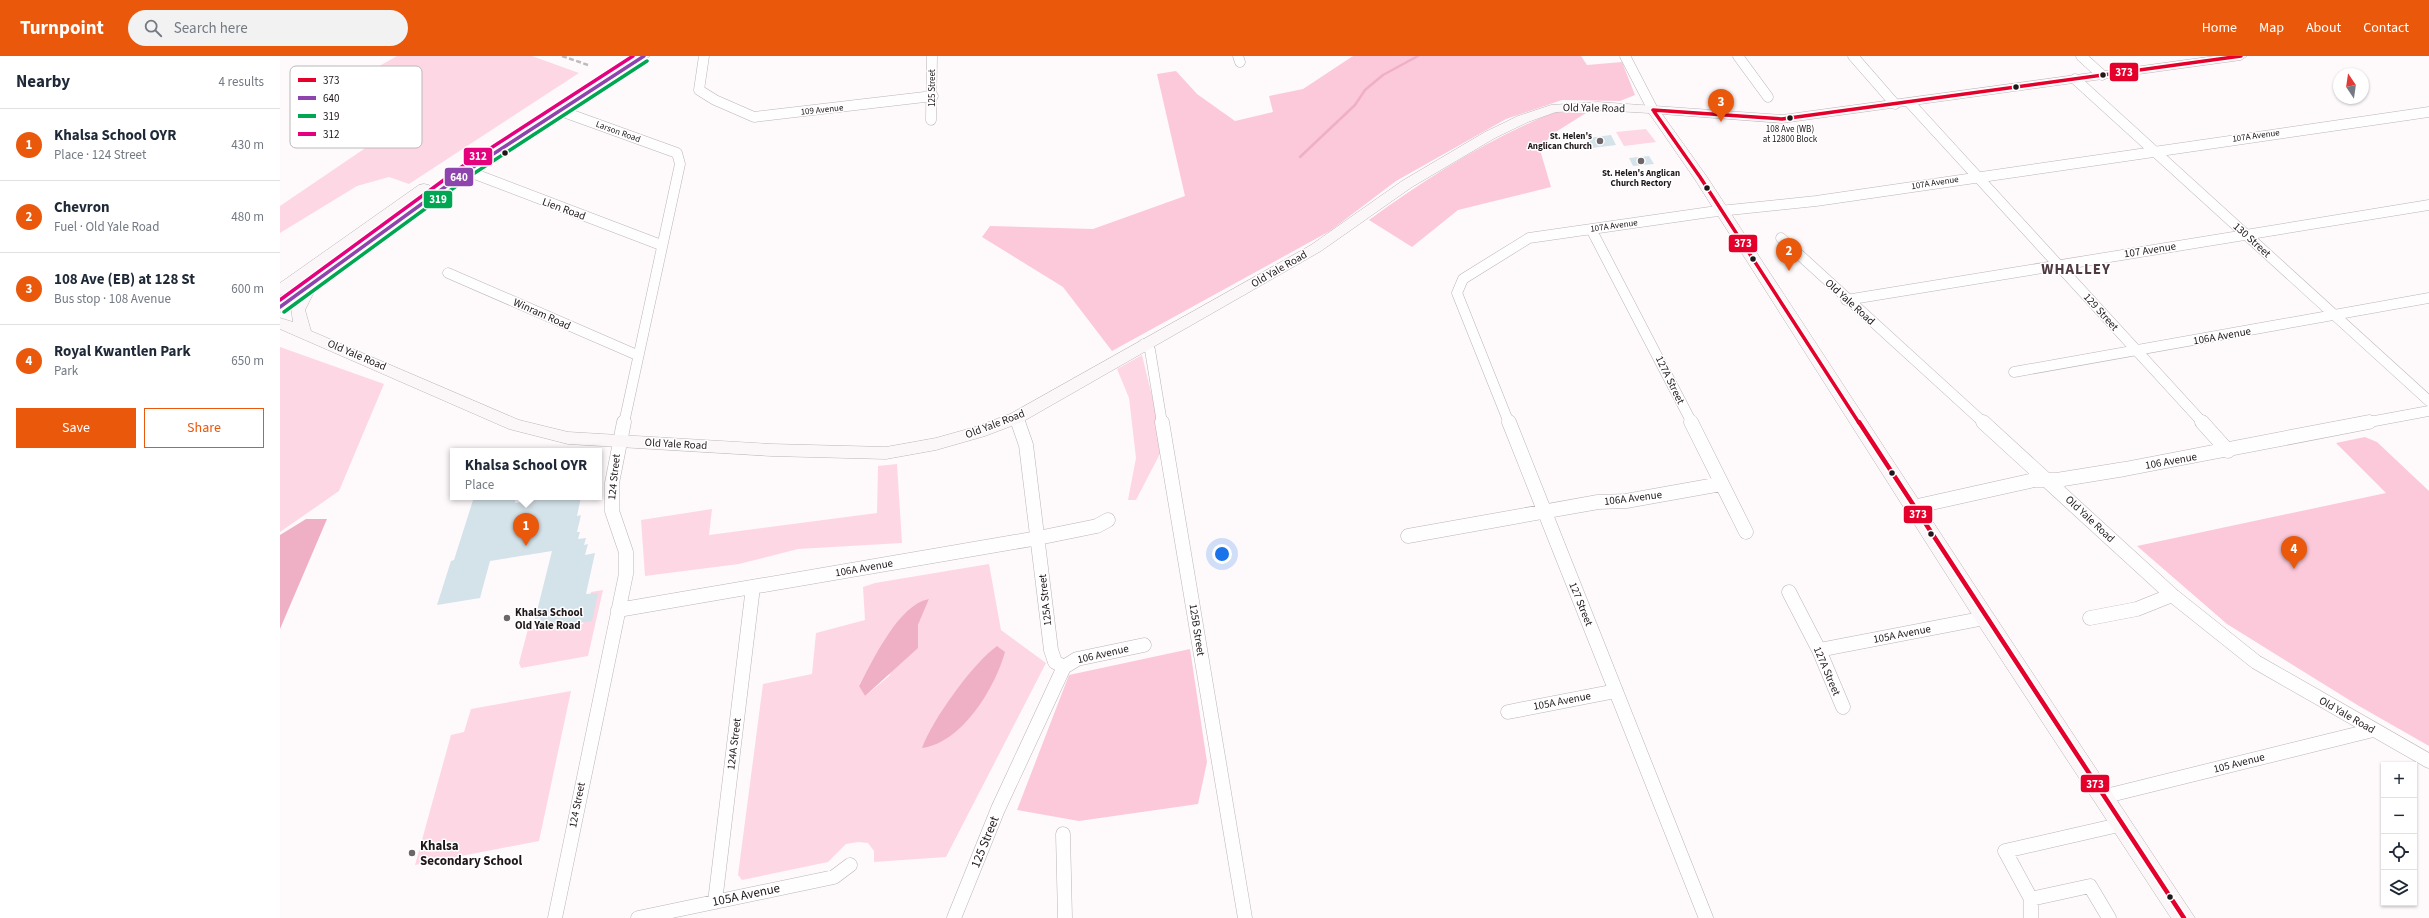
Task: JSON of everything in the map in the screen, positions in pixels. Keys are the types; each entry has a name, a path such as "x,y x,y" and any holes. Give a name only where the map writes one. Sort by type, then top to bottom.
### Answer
{"main road":[{"path":"280,290 435,180 626,56"},
{"path":"280,307 467,171 558,110 644,56"},
{"name":"Old Yale Road","path":"280,323 515,425 568,438 771,450 891,453 936,444 979,432 1016,418 1144,344 1316,248 1407,184 1490,135 1523,119 1555,108 1573,106 1782,119 1910,103 2201,59 2241,56"},
{"path":"1653,110 1985,618 2106,796 2184,918"},
{"path":"280,285 302,274"},
{"path":"280,334 305,333 297,318 297,309 302,297 315,282"}],"street":[{"name":"109 Avenue","path":"704,56 699,90 715,100 754,117 933,96"},
{"name":"125 Street","path":"931,120 933,96 932,56"},
{"path":"1625,56 1653,110"},
{"path":"1738,56 1768,97"},
{"path":"1853,56 1895,104"},
{"path":"2081,56 2102,75"},
{"name":"130 Street","path":"2075,79 2429,401"},
{"name":"129 Street","path":"1910,103 2228,451"},
{"name":"Larson Road","path":"558,110 677,154"},
{"name":"107A Avenue","path":"1458,289 1463,279 1529,238 1721,212 1816,201 2153,150 2429,112"},
{"name":"124 Street","path":"555,918 626,574 626,552 614,521 610,498 618,441 636,355 680,164 677,154"},
{"name":"Lien Road","path":"467,171 662,244"},
{"name":"107 Avenue","path":"1846,300 2429,205"},
{"name":"127A Street","path":"1591,229 1658,356 1746,532"},
{"name":"Old Yale Road","path":"1781,238 1846,300 2047,480 2172,595 2256,662 2429,761"},
{"name":"Winram Road","path":"448,273 636,355"},
{"name":"127 Street","path":"1458,289 1458,293 1706,918"},
{"name":"106A Avenue","path":"2014,372 2335,316 2429,298"},
{"name":"125B Street","path":"1144,344 1150,350 1245,918"},
{"name":"106 Avenue","path":"1913,507 2034,480 2057,480 2228,451 2429,411"},
{"name":"125A Street","path":"1016,418 1026,445 1051,650 1055,662 1064,667"},
{"name":"106A Avenue","path":"1408,536 1598,502 1626,500 1721,484"},
{"name":"106A Avenue","path":"618,610 1038,538 1097,526 1108,520"},
{"name":"124A Street","path":"715,902 753,587"},
{"name":"127A Street","path":"1789,592 1819,650 1843,707"},
{"path":"2090,618 2137,609 2172,595"},
{"name":"105A Avenue","path":"1819,650 1985,618"},
{"name":"106 Avenue","path":"1064,667 1076,659 1144,645"},
{"name":"125 Street","path":"954,918 1017,767 1064,667"},
{"name":"105A Avenue","path":"1508,712 1616,691"},
{"name":"105 Avenue","path":"2106,796 2373,730"},
{"path":"2030,918 2032,899 2005,851 2123,824"},
{"path":"1063,834 1065,918"},
{"name":"105A Avenue","path":"638,918 834,877 850,865"},
{"path":"2032,899 2090,886 2109,918"}],"shaded area":[{"path":"397,56 532,56 579,73 409,184 389,177 357,186 280,233 280,206 365,148 422,148 422,66 379,66"},
{"path":"1353,56 1581,56 1587,65 1622,62 1635,95 1620,101 1562,100 1506,119 1396,181 1330,231 1112,351 1063,287 982,237 990,226 1093,229 1185,196 1157,74 1176,71 1197,94 1235,121 1273,112 1269,96 1303,89"},
{"path":"1555,112 1586,113 1551,135 1540,150 1551,187 1458,210 1412,247 1369,220 1413,189 1459,160 1506,134"},
{"path":"1646,129 1656,142 1624,146 1616,132"},
{"path":"280,347 384,384 339,491 280,532"},
{"path":"1142,355 1164,446 1136,500 1128,500 1136,458 1129,398 1117,369"},
{"path":"2365,437 2377,442 2429,491 2429,746 2359,706 2227,624 2137,546 2386,493 2336,443"},
{"path":"897,464 902,543 798,549 739,564 645,576 641,520 712,509 709,535 877,513 878,466"},
{"path":"306,519 327,519 280,629 280,535"},
{"path":"989,564 1001,630 1046,663 946,857 874,862 874,851 868,843 858,842 846,844 828,862 742,880 738,875 763,684 812,674 816,633 865,620 863,587 875,583","holes":["929,599 918,625 889,676 865,696 859,685 874,661 891,640"]},
{"path":"603,590 588,656 521,668 519,663 528,629 583,624 591,592"},
{"path":"929,599 918,625 918,648 865,696 859,686 879,648 897,622 907,611 918,603"},
{"path":"997,646 1005,652 985,697 975,712 950,736 937,744 922,748 927,736 944,708 965,678 987,654"},
{"path":"1190,649 1207,762 1198,804 1079,821 1017,810 1069,675"},
{"path":"571,691 539,841 415,865 451,735 464,732 471,709"}],"building":[{"name":"St. Helen's Anglican Church","path":"1611,135 1616,145 1592,148 1588,141 1588,138"},
{"name":"St. Helen's Anglican Church Rectory","path":"1649,156 1654,164 1633,166 1629,158"},
{"path":"473,500 516,500 515,503 533,500 580,500 577,516 581,515 577,532 580,532 578,539 586,538 584,545 588,544 585,555 595,553 586,594 598,593 592,621 556,627 557,624 538,627 540,618 535,619 552,551 490,561 480,598 437,605 451,561 454,560"}],"waterway":[{"path":"1300,157 1355,105 1365,90 1383,75 1418,56"}],"railway":[{"path":"562,56 588,65"}],"transit line":[{"name":"312","path":"280,300 463,166 633,56"},
{"name":"640","path":"280,307 467,171 644,56"},
{"name":"373","path":"1653,110 1782,119 2241,56"},
{"name":"319","path":"284,312 470,176 647,61"},
{"name":"373","path":"1653,110 1700,177 1985,618 2184,918"}],"place":[{"name":"108 Ave (WB) at 12800 Block","path":"1790,118"},
{"name":"108 Ave (EB) at 128 St","path":"1721,122"},
{"name":"St. Helen's Anglican Church","path":"1600,141"},
{"name":"St. Helen's Anglican Church Rectory","path":"1641,161"},
{"name":"Chevron","path":"1789,271"},
{"name":"Khalsa School OYR","path":"526,546"},
{"name":"Royal Kwantlen Park","path":"2294,569"},
{"name":"Khalsa School Old Yale Road","path":"507,618"},
{"name":"Khalsa Secondary School","path":"412,853"}],"district":[{"name":"WHALLEY","path":"2076,269"}]}
